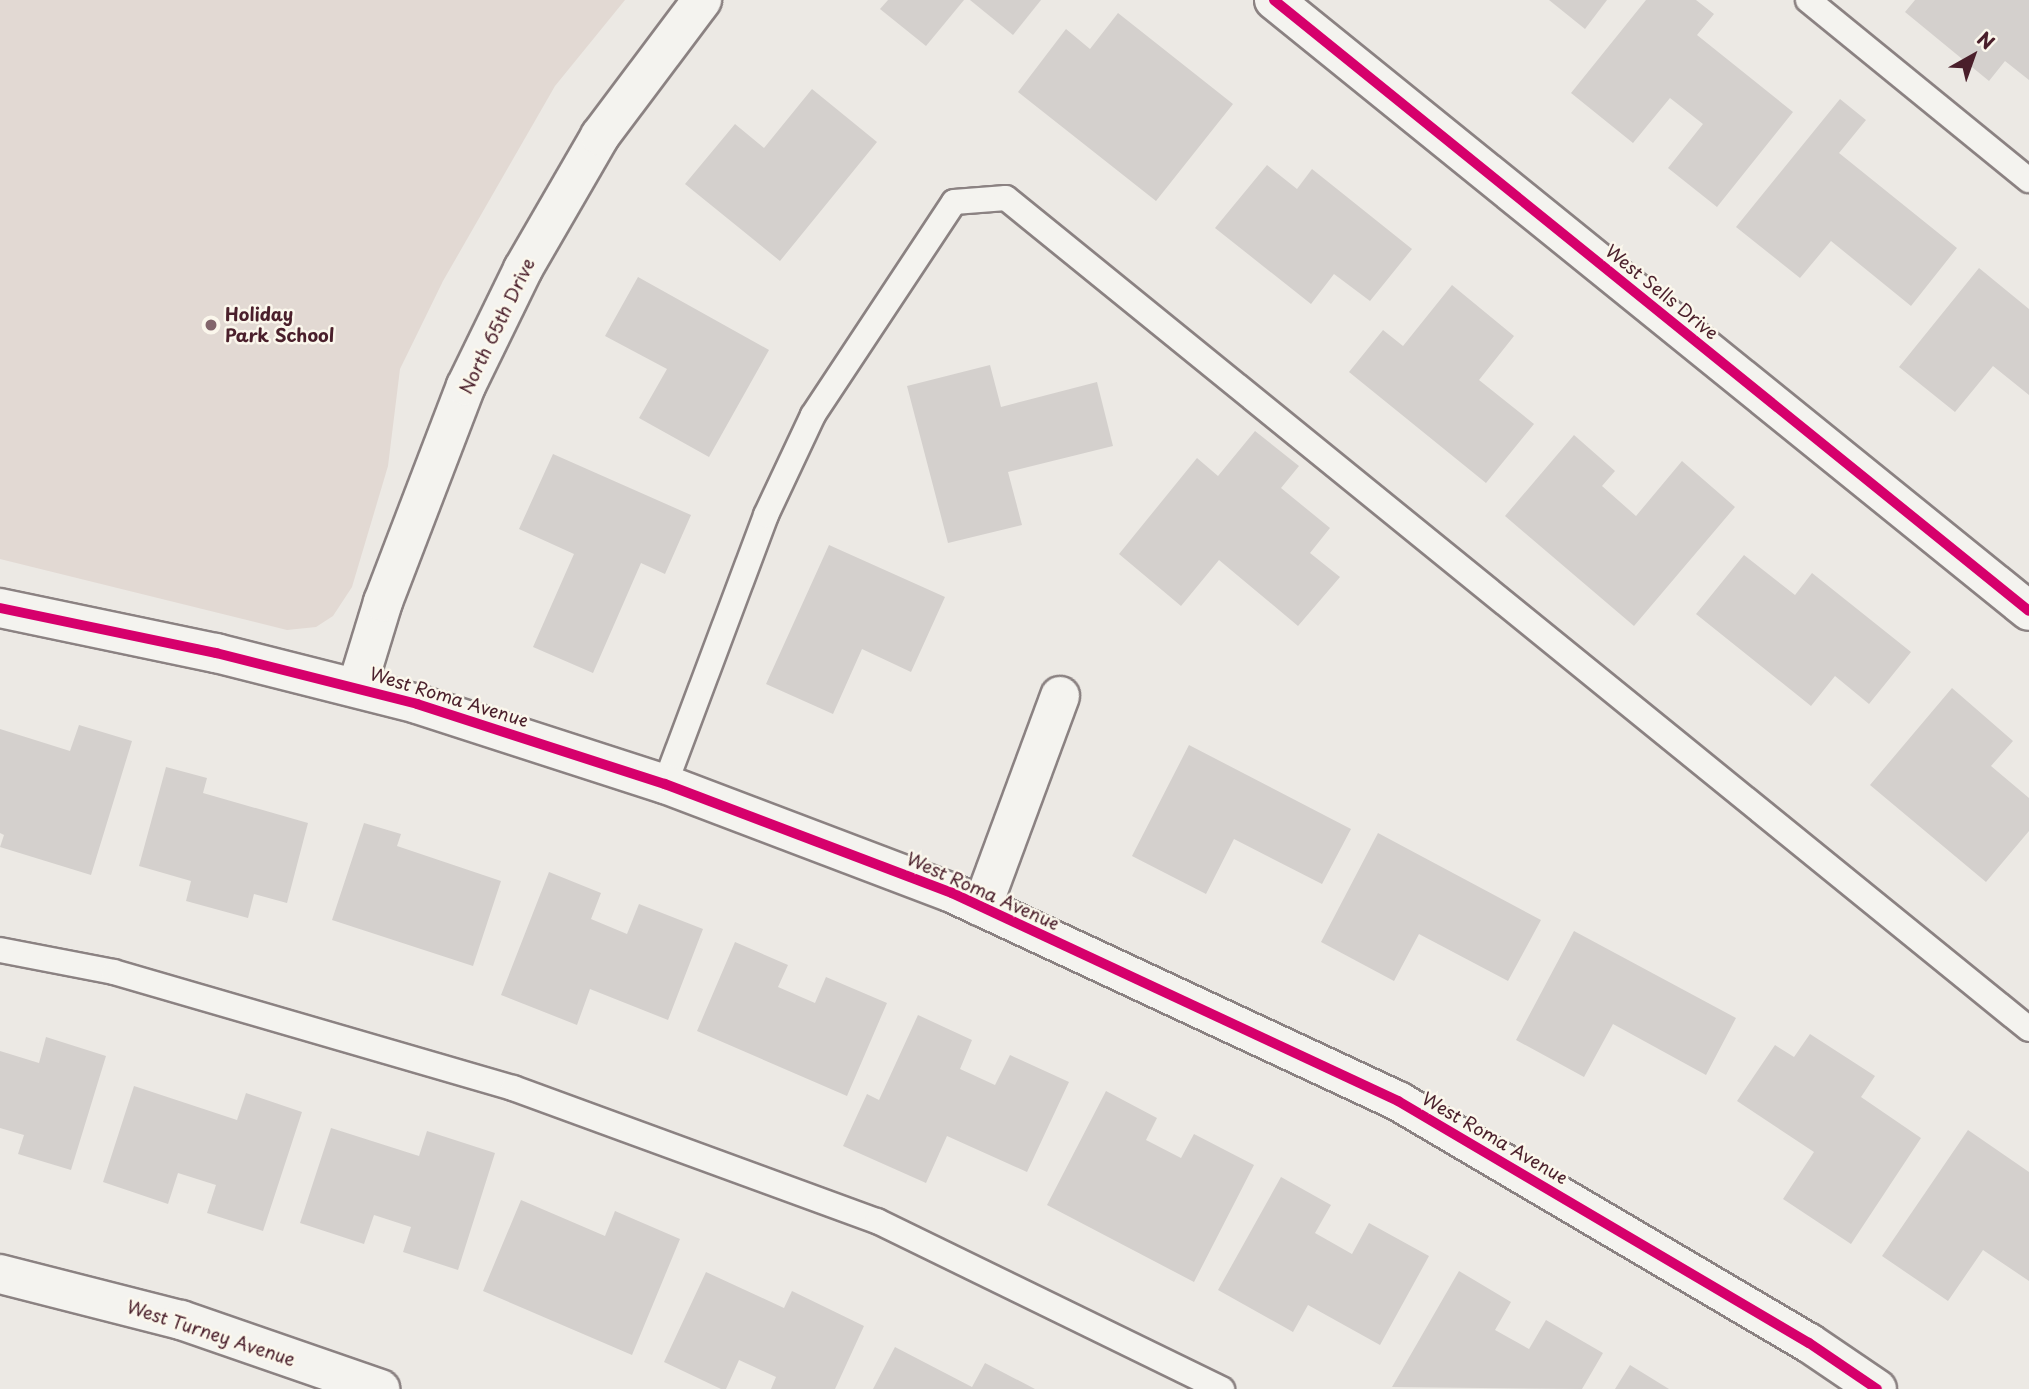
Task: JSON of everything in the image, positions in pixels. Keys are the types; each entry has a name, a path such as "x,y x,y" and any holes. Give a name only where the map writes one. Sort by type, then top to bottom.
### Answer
{"street":[{"name":"North 65th Drive","path":"357,687 383,602 466,386 523,269 600,136 702,0"},
{"name":"West Sells Drive","path":"1274,0 2029,611"},
{"name":"West Roma Avenue","path":"0,608 357,687 665,784 982,908 1398,1101 1809,1343 1877,1389"},
{"path":"982,908 1060,696"},
{"name":"West Turney Avenue","path":"0,1274 181,1320 380,1389"}],"lane":[{"path":"1808,0 2029,180"},
{"path":"665,784 766,514 813,415 954,202 1006,198 2029,1029"},
{"path":"0,950 114,972 513,1088 877,1221 1222,1389"}],"shaded area":[{"name":"Holiday Park School","path":"0,0 625,0 555,86 443,281 400,369 388,466 352,587 333,616 316,627 287,630 0,559"}],"building":[{"path":"888,0 964,0 926,46 880,9"},
{"path":"970,0 1041,0 1013,35"},
{"path":"1549,0 1607,0 1585,29"},
{"path":"1646,0 1696,0 1714,14 1697,35 1793,112 1717,207 1668,168 1703,124 1670,98 1633,143 1571,93"},
{"path":"1915,0 2029,0 2029,80 2005,61 1989,81 1905,12"},
{"path":"1118,13 1233,104 1156,201 1018,92 1066,29 1090,49"},
{"path":"812,89 877,142 780,261 685,184 735,124 764,148"},
{"path":"1840,99 1866,120 1839,153 1957,248 1911,306 1831,241 1800,278 1736,227"},
{"path":"1267,165 1297,189 1312,169 1412,249 1370,301 1334,274 1311,304 1215,228"},
{"path":"1979,268 2029,309 2029,395 1993,366 1955,412 1899,367"},
{"path":"638,277 769,350 709,457 639,418 667,369 605,336"},
{"path":"1452,285 1514,336 1479,380 1534,424 1486,483 1349,372 1383,330 1403,346"},
{"path":"990,365 1001,407 1097,382 1113,446 1008,472 1022,525 948,543 907,386"},
{"path":"1255,431 1299,466 1281,488 1330,528 1310,553 1340,577 1298,626 1219,560 1181,606 1119,554 1197,458 1218,476"},
{"path":"1574,435 1615,471 1602,486 1636,516 1682,461 1735,507 1634,626 1505,516"},
{"path":"553,454 691,515 665,574 641,563 593,673 533,647 574,554 519,529"},
{"path":"829,545 945,597 911,672 862,649 833,714 766,684"},
{"path":"1744,555 1795,595 1812,573 1911,652 1869,704 1835,676 1811,706 1696,614"},
{"path":"1952,688 2013,741 1991,766 2029,798 2029,831 1986,882 1870,785"},
{"path":"79,725 132,741 91,875 0,847 4,835 0,833 0,729 70,751"},
{"path":"1189,745 1351,829 1322,884 1234,839 1206,894 1132,856"},
{"path":"166,767 207,778 203,793 308,823 287,903 254,894 248,918 186,901 191,881 139,866"},
{"path":"364,823 401,834 397,846 501,881 473,966 332,920"},
{"path":"1378,833 1541,920 1508,981 1419,934 1394,981 1321,942"},
{"path":"549,872 601,893 591,919 627,934 639,904 703,929 668,1020 590,989 577,1025 501,995"},
{"path":"1574,931 1736,1018 1706,1075 1613,1024 1584,1077 1516,1040"},
{"path":"735,942 788,965 778,987 815,1003 826,977 887,1003 847,1096 697,1031"},
{"path":"918,1015 972,1040 960,1069 995,1085 1010,1055 1069,1082 1027,1172 947,1136 926,1183 843,1146 867,1094 879,1100"},
{"path":"1810,1034 1875,1076 1861,1097 1921,1138 1851,1244 1783,1199 1814,1152 1737,1101 1775,1045 1794,1057"},
{"path":"46,1037 106,1056 71,1170 18,1154 24,1135 0,1128 0,1051 39,1063"},
{"path":"134,1086 237,1120 246,1093 302,1112 263,1231 207,1213 216,1185 178,1173 168,1204 103,1182"},
{"path":"1106,1091 1157,1118 1146,1140 1181,1158 1194,1134 1254,1165 1194,1282 1047,1205"},
{"path":"331,1128 419,1156 427,1131 495,1153 458,1270 403,1252 411,1227 374,1215 364,1244 300,1223"},
{"path":"1968,1130 2029,1172 2029,1281 1983,1250 1948,1301 1882,1256"},
{"path":"1281,1177 1331,1205 1315,1233 1352,1254 1369,1223 1429,1256 1380,1345 1308,1305 1293,1332 1218,1290"},
{"path":"521,1200 605,1236 615,1211 680,1239 632,1355 483,1291"},
{"path":"1459,1271 1511,1302 1495,1330 1529,1349 1546,1320 1603,1353 1582,1389 1392,1387"},
{"path":"706,1272 784,1308 792,1291 864,1326 835,1389 771,1389 776,1377 739,1360 726,1389 721,1389 664,1362"},
{"path":"895,1347 972,1387 985,1363 1035,1389 873,1389"},
{"path":"1630,1365 1669,1389 1615,1389"}],"cycle path":[{"path":"1274,0 2029,611"},
{"path":"0,608 216,653 417,704 665,784 952,893 1398,1101 1809,1343 1877,1389"}],"place":[{"name":"Holiday Park School","path":"211,325"}]}
